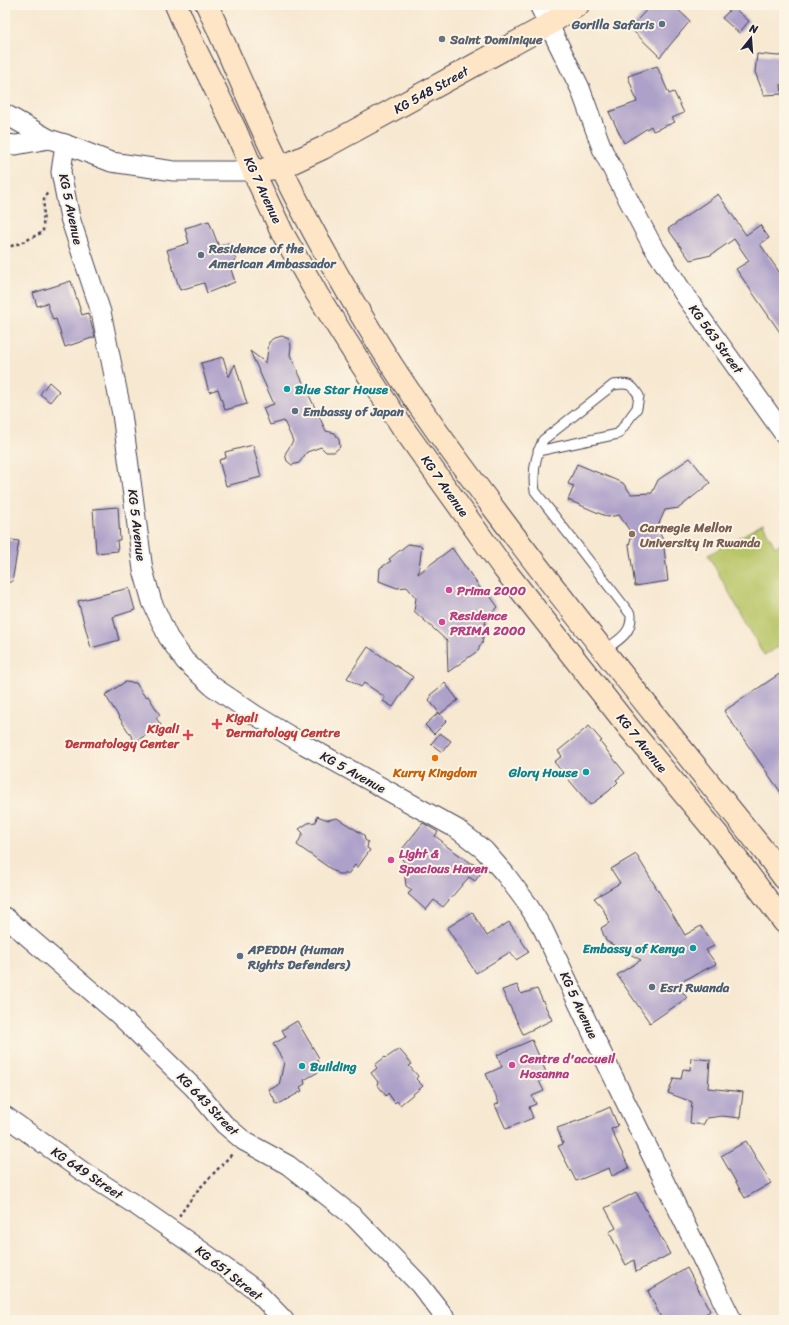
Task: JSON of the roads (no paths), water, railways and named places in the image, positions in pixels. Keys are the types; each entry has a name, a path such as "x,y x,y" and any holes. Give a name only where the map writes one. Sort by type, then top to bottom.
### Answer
{"main road":[{"name":"KG 7 Avenue","path":"176,5 191,40 235,129 283,234 317,294 358,361 504,570 621,717 728,847 784,922"},
{"name":"KG 7 Avenue","path":"208,5 280,168 354,303 378,343 426,416 531,558 784,878"},
{"name":"KG 548 Street","path":"253,171 280,168 357,131 548,25 578,5"}],"street":[{"path":"539,5 548,25"},
{"name":"KG 563 Street","path":"548,25 580,88 603,151 651,243 686,297 784,434"},
{"path":"5,114 57,142 110,162 159,170 185,172 253,171"},
{"path":"5,144 16,145 57,142"},
{"name":"KG 5 Avenue","path":"57,142 70,218 101,312 122,414 143,570 152,602 168,637 185,662 212,686 255,715 305,745 457,829 484,850 506,874 543,929 732,1320"},
{"name":"KG 643 Street","path":"5,917 118,1014 194,1088 224,1124 244,1141 288,1165 354,1218 420,1286 447,1320"},
{"name":"KG 649 Street","path":"5,1116 82,1171 137,1206 170,1230"},
{"name":"KG 651 Street","path":"170,1230 253,1288 284,1320"}],"lane":[{"path":"538,451 618,434 637,408 639,396 635,388 626,383 613,385 543,440 538,451 535,460 533,480 535,491 631,615 632,624 628,632 604,651"}],"place":[{"name":"Gorilla Safaris","path":"662,24"},
{"name":"Saint Dominique","path":"442,39"},
{"name":"Residence of the American Ambassador","path":"201,255"},
{"name":"Blue Star House","path":"287,389"},
{"name":"Embassy of Japan","path":"295,411"},
{"name":"Carnegie Mellon University in Rwanda","path":"632,534"},
{"name":"Prima 2000","path":"449,590"},
{"name":"Residence PRIMA 2000","path":"442,622"},
{"name":"Kigali Dermatology Centre","path":"217,724"},
{"name":"Kigali Dermatology Center","path":"188,735"},
{"name":"Kurry Kingdom","path":"435,758"},
{"name":"Glory House","path":"586,772"},
{"name":"Light & Spacious Haven","path":"391,860"},
{"name":"Embassy of Kenya","path":"693,948"},
{"name":"APEDDH (Human Rights Defenders)","path":"240,956"},
{"name":"Esri Rwanda","path":"652,987"},
{"name":"Centre d'accueil Hosanna","path":"512,1065"},
{"name":"Building","path":"302,1066"}]}
